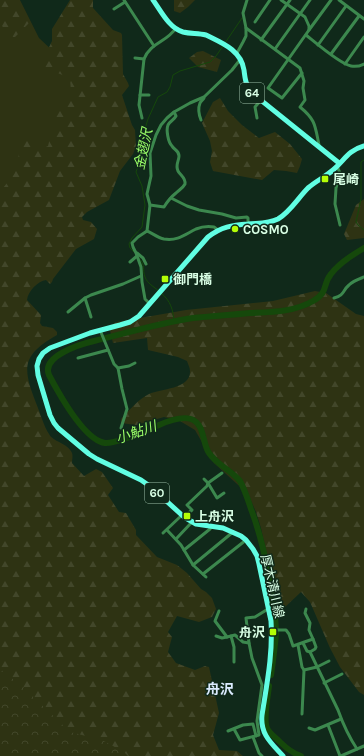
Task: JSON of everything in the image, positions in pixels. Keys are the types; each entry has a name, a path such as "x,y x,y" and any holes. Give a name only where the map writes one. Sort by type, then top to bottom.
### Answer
{"main road":[{"path":"153,0 167,20 176,28"},
{"name":"64","path":"176,28 184,32 201,34 234,50 241,60 246,84 252,93 319,147 338,165"},
{"path":"338,165 352,151 364,146"},
{"name":"60","path":"218,230 232,226 266,223 281,217 309,187 338,165"},
{"name":"厚木清川線","path":"218,230 204,241 139,316 130,322 101,333 50,348 43,353 39,359 37,366 38,375 50,415 54,422 58,428 89,454 141,480 192,522 211,527 223,528 233,532 246,540 253,549 257,556 273,630 271,659 260,714 265,734 282,756"}],"street":[{"path":"237,53 246,36 243,13 247,0"},
{"path":"254,22 270,0"},
{"path":"281,0 305,17 309,30"},
{"path":"262,40 290,0"},
{"path":"274,49 310,0"},
{"path":"302,73 282,98 268,88 331,0"},
{"path":"339,0 364,19"},
{"path":"114,9 125,1 154,46"},
{"path":"318,45 346,6"},
{"path":"331,54 359,16"},
{"path":"142,118 139,106 144,60 149,49 172,34 176,28"},
{"path":"246,28 300,68 304,81 303,88 306,100 300,107 313,121 319,147"},
{"path":"306,35 345,64 354,67 364,64"},
{"path":"345,64 364,37"},
{"path":"135,58 144,60"},
{"path":"150,303 145,299 141,267 132,243 138,236 147,230 150,206 148,194 151,176 150,154 156,135 161,125 167,118 174,112 204,97 241,60"},
{"path":"140,95 149,95"},
{"path":"201,120 199,110 200,103 204,100 204,97"},
{"path":"257,118 255,107 261,100"},
{"path":"150,206 164,207 166,202 182,188 185,183 185,179 178,172 177,168 179,156 178,151 170,145 167,130 167,126 176,116 174,112"},
{"path":"338,165 340,173 336,188 335,204 340,224"},
{"path":"171,198 199,210 236,218 247,217 248,224"},
{"path":"147,230 162,239 181,238 201,227 214,227 218,230"},
{"path":"130,262 137,254"},
{"path":"137,254 143,258 146,264"},
{"path":"68,312 85,298 141,276"},
{"path":"334,298 341,295 352,283 364,277"},
{"path":"85,298 91,317"},
{"path":"101,333 114,364 118,368 127,409 121,428"},
{"path":"78,358 107,349"},
{"path":"118,368 135,363"},
{"path":"163,533 192,510 187,505 207,486 208,483 222,473"},
{"path":"204,479 217,498 224,493"},
{"path":"176,539 192,522"},
{"path":"184,550 210,530 211,527"},
{"path":"167,530 176,539 193,565 206,577"},
{"path":"193,565 233,532"},
{"path":"203,574 246,540"},
{"path":"234,728 240,740 259,735 257,721 260,714 262,685 252,658 246,618 255,617 268,609"},
{"path":"306,610 305,613 310,623 309,630 316,647 310,652"},
{"path":"219,611 215,621 226,637"},
{"path":"273,630 286,630 294,646 313,639"},
{"path":"216,636 222,638 235,635 243,642 249,643"},
{"path":"231,636 234,647 234,662"},
{"path":"303,643 307,651 310,652 338,710 350,739 357,749"},
{"path":"298,645 302,667 304,670 302,714"},
{"path":"304,670 317,667 329,661"},
{"path":"324,683 342,674"},
{"path":"309,728 315,730 341,720"},
{"path":"228,731 243,725 253,724 254,736 259,753 262,756"},
{"path":"328,725 340,756 364,746"}],"green space":[{"path":"0,0 20,0 39,38 84,80 80,169 0,227"},
{"path":"0,0 19,0 30,22 14,38 0,24"},
{"path":"70,0 93,0 93,8 113,30 121,33 122,35 123,74 129,86 122,95 135,130 136,146 133,154 120,171 109,200 87,212 82,217 83,220 91,222 97,229 94,239 76,249 50,284 46,280 40,282 29,293 27,300 41,315 40,323 42,326 53,328 57,332 57,335 45,342 31,356 27,371 28,380 47,431 51,437 70,450 72,454 72,463 84,476 96,469 102,472 113,488 108,495 119,512 126,513 136,530 136,535 157,557 177,565 212,598 216,609 212,617 199,622 177,616 168,632 172,637 168,652 176,663 195,670 205,666 209,667 219,713 213,735 219,750 237,751 243,756 0,756 0,192 14,174 18,163 20,140 30,133 32,134 31,150 35,152 48,146 59,103 71,92 70,78 40,66 52,41 52,29"},
{"path":"174,0 195,0 180,13 174,11"},
{"path":"203,51 221,60 217,72 198,67 189,58 197,52"},
{"path":"220,98 228,111 242,125 259,138 275,132 290,144 302,159 297,173 274,170 262,180 213,171 210,162 212,151 210,141 202,123 213,102"},
{"path":"364,199 364,238 347,240 344,234 356,205"},
{"path":"315,291 326,293 356,314 364,316 364,695 359,692 340,667 310,602 301,592 284,608 267,556 256,512 248,494 214,463 195,430 180,421 164,417 136,425 121,423 121,419 142,398 154,392 181,385 189,377 190,370 187,361 178,357 148,350 147,338 113,343 109,326 117,322 186,310 273,301"},
{"path":"0,669 22,686 70,732 102,740 124,752 128,756 0,756"}],"waterway":[{"name":"金翅沢","path":"225,43 242,18"},
{"name":"金翅沢","path":"134,252 130,248 129,244 132,238 142,227 145,205 142,186 136,172 144,149 144,132 148,119 158,97 167,92 170,87 173,75 180,71 210,62 223,46"},
{"path":"364,160 361,162 361,199 356,222 364,230"},
{"name":"小鮎川","path":"271,675 276,633 271,588 258,529 240,481 212,457 207,449 199,425 196,421 191,419 183,418 163,423 111,443 105,443 97,440 80,425 72,414 49,375 48,368 56,357 72,348 143,328 193,318 283,311 306,305 321,295 328,278 338,266 350,256 364,248"},
{"name":"金翅沢","path":"139,258 143,265 146,279 159,291"},
{"name":"金翅沢","path":"161,293 171,306 174,321"},
{"name":"小鮎川","path":"269,686 266,713 267,728 271,734 287,748 301,756"}],"place":[{"name":"尾崎","path":"325,179"},
{"name":"COSMO","path":"235,229"},
{"name":"御門橋","path":"165,279"},
{"name":"上舟沢","path":"187,516"},
{"name":"舟沢","path":"273,632"}],"district":[{"name":"舟沢","path":"220,689"}]}
